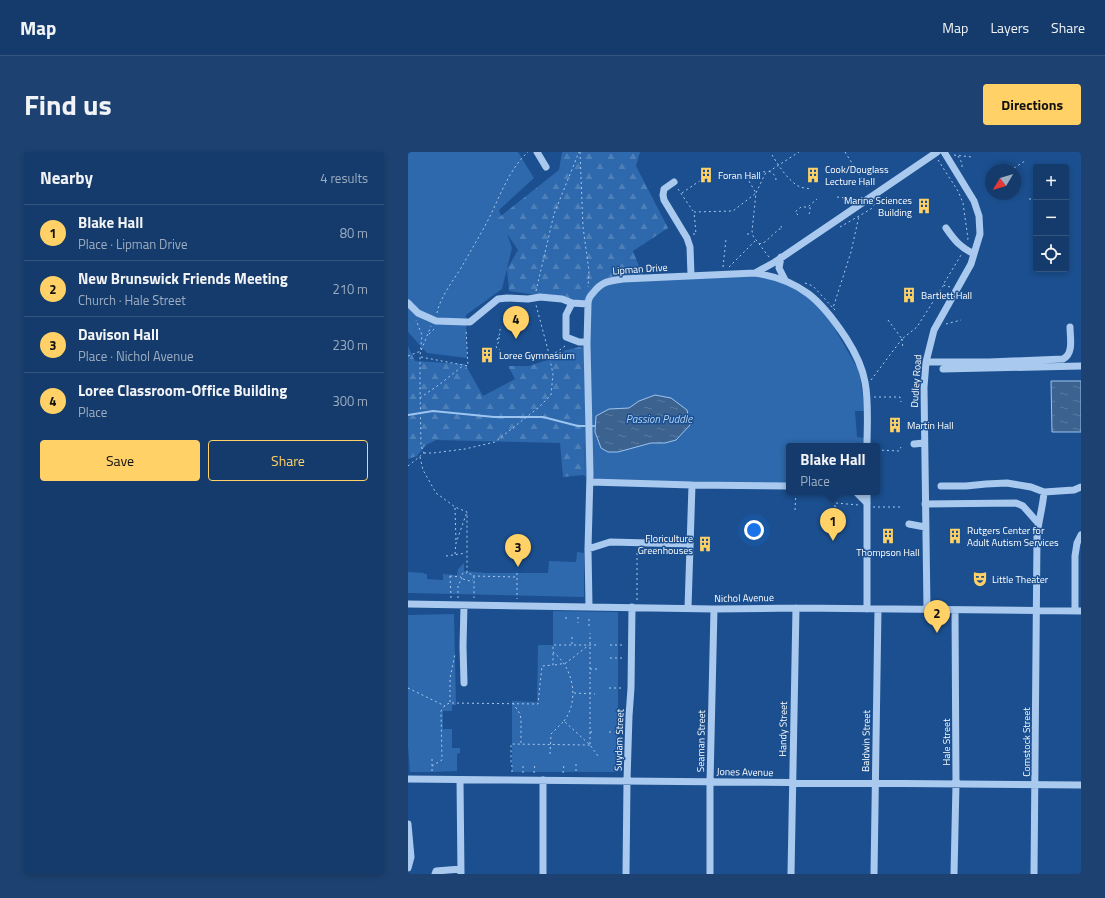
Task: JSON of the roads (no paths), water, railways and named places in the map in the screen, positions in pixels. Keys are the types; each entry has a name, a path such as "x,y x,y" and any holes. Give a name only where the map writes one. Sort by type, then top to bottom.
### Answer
{"street":[{"path":"536,152 546,167"},
{"name":"Dudley Road","path":"926,609 924,387 926,362 934,330 971,264 980,234 979,216 974,201 944,152"},
{"path":"755,273 937,155"},
{"path":"674,182 664,189 664,200 687,238 690,247 691,275"},
{"path":"946,228 964,249 974,254"},
{"path":"781,257 779,268 785,280"},
{"name":"Lipman Drive","path":"588,302 592,294 601,284 609,281 691,275 755,273 785,280 818,302 842,332 855,353 862,367 866,383 867,443"},
{"path":"410,305 418,313 434,321 470,322 498,299 540,298 562,299 572,303 588,302 587,342 590,482 588,549 589,606"},
{"path":"572,303 566,315 566,337 579,342 587,342"},
{"path":"926,362 989,362 1063,359 1067,358 1070,353 1070,327"},
{"path":"943,369 1081,366"},
{"path":"914,444 924,443"},
{"path":"590,482 786,486"},
{"path":"941,486 1007,483 1031,486 1044,492 1074,490 1081,487"},
{"path":"688,608 692,485"},
{"name":"Comstock Street","path":"1034,874 1036,786 1037,537 1044,492"},
{"path":"859,495 867,504"},
{"path":"867,495 867,609"},
{"path":"925,504 1016,503 1022,506 1038,523"},
{"path":"909,524 925,527"},
{"path":"1078,611 1075,556 1077,543 1081,535"},
{"path":"588,549 610,542 690,544"},
{"name":"Nichol Avenue","path":"408,604 714,609 796,608 1078,611"},
{"path":"458,605 463,646 464,683"},
{"name":"Suydam Street","path":"626,874 628,732 635,607"},
{"name":"Handy Street","path":"791,874 796,608"},
{"name":"Seaman Street","path":"710,874 710,782 714,609"},
{"name":"Baldwin Street","path":"874,874 878,609"},
{"name":"Hale Street","path":"954,874 956,784 955,610"},
{"name":"Jones Avenue","path":"408,779 876,783 1036,786 1081,785"},
{"path":"435,874 436,871 461,872 460,780"},
{"path":"543,780 543,874"},
{"path":"408,826 411,857 408,868"}],"water":[{"path":"1051,381 1081,381 1081,432 1052,432"},
{"name":"Passion Puddle","path":"655,395 671,398 687,410 690,425 676,440 665,443 651,443 618,452 608,452 601,448 595,432 596,416 609,409 629,408 639,401"}],"waterway":[{"path":"408,415 433,411 494,417 543,417 578,426 585,426"}],"place":[{"name":"Foran Hall","path":"706,175"},
{"name":"Cook/Douglass Lecture Hall","path":"813,175"},
{"name":"Marine Sciences Building","path":"924,206"},
{"name":"Bartlett Hall","path":"909,295"},
{"name":"Loree Classroom-Office Building","path":"516,339"},
{"name":"Loree Gymnasium","path":"487,355"},
{"name":"Martin Hall","path":"895,425"},
{"name":"Thompson Hall","path":"888,536"},
{"name":"Rutgers Center for Adult Autism Services","path":"955,536"},
{"name":"Blake Hall","path":"833,541"},
{"name":"Floriculture Greenhouses","path":"705,544"},
{"name":"Davison Hall","path":"518,567"},
{"name":"Little Theater","path":"980,579"},
{"name":"New Brunswick Friends Meeting","path":"937,633"}]}
